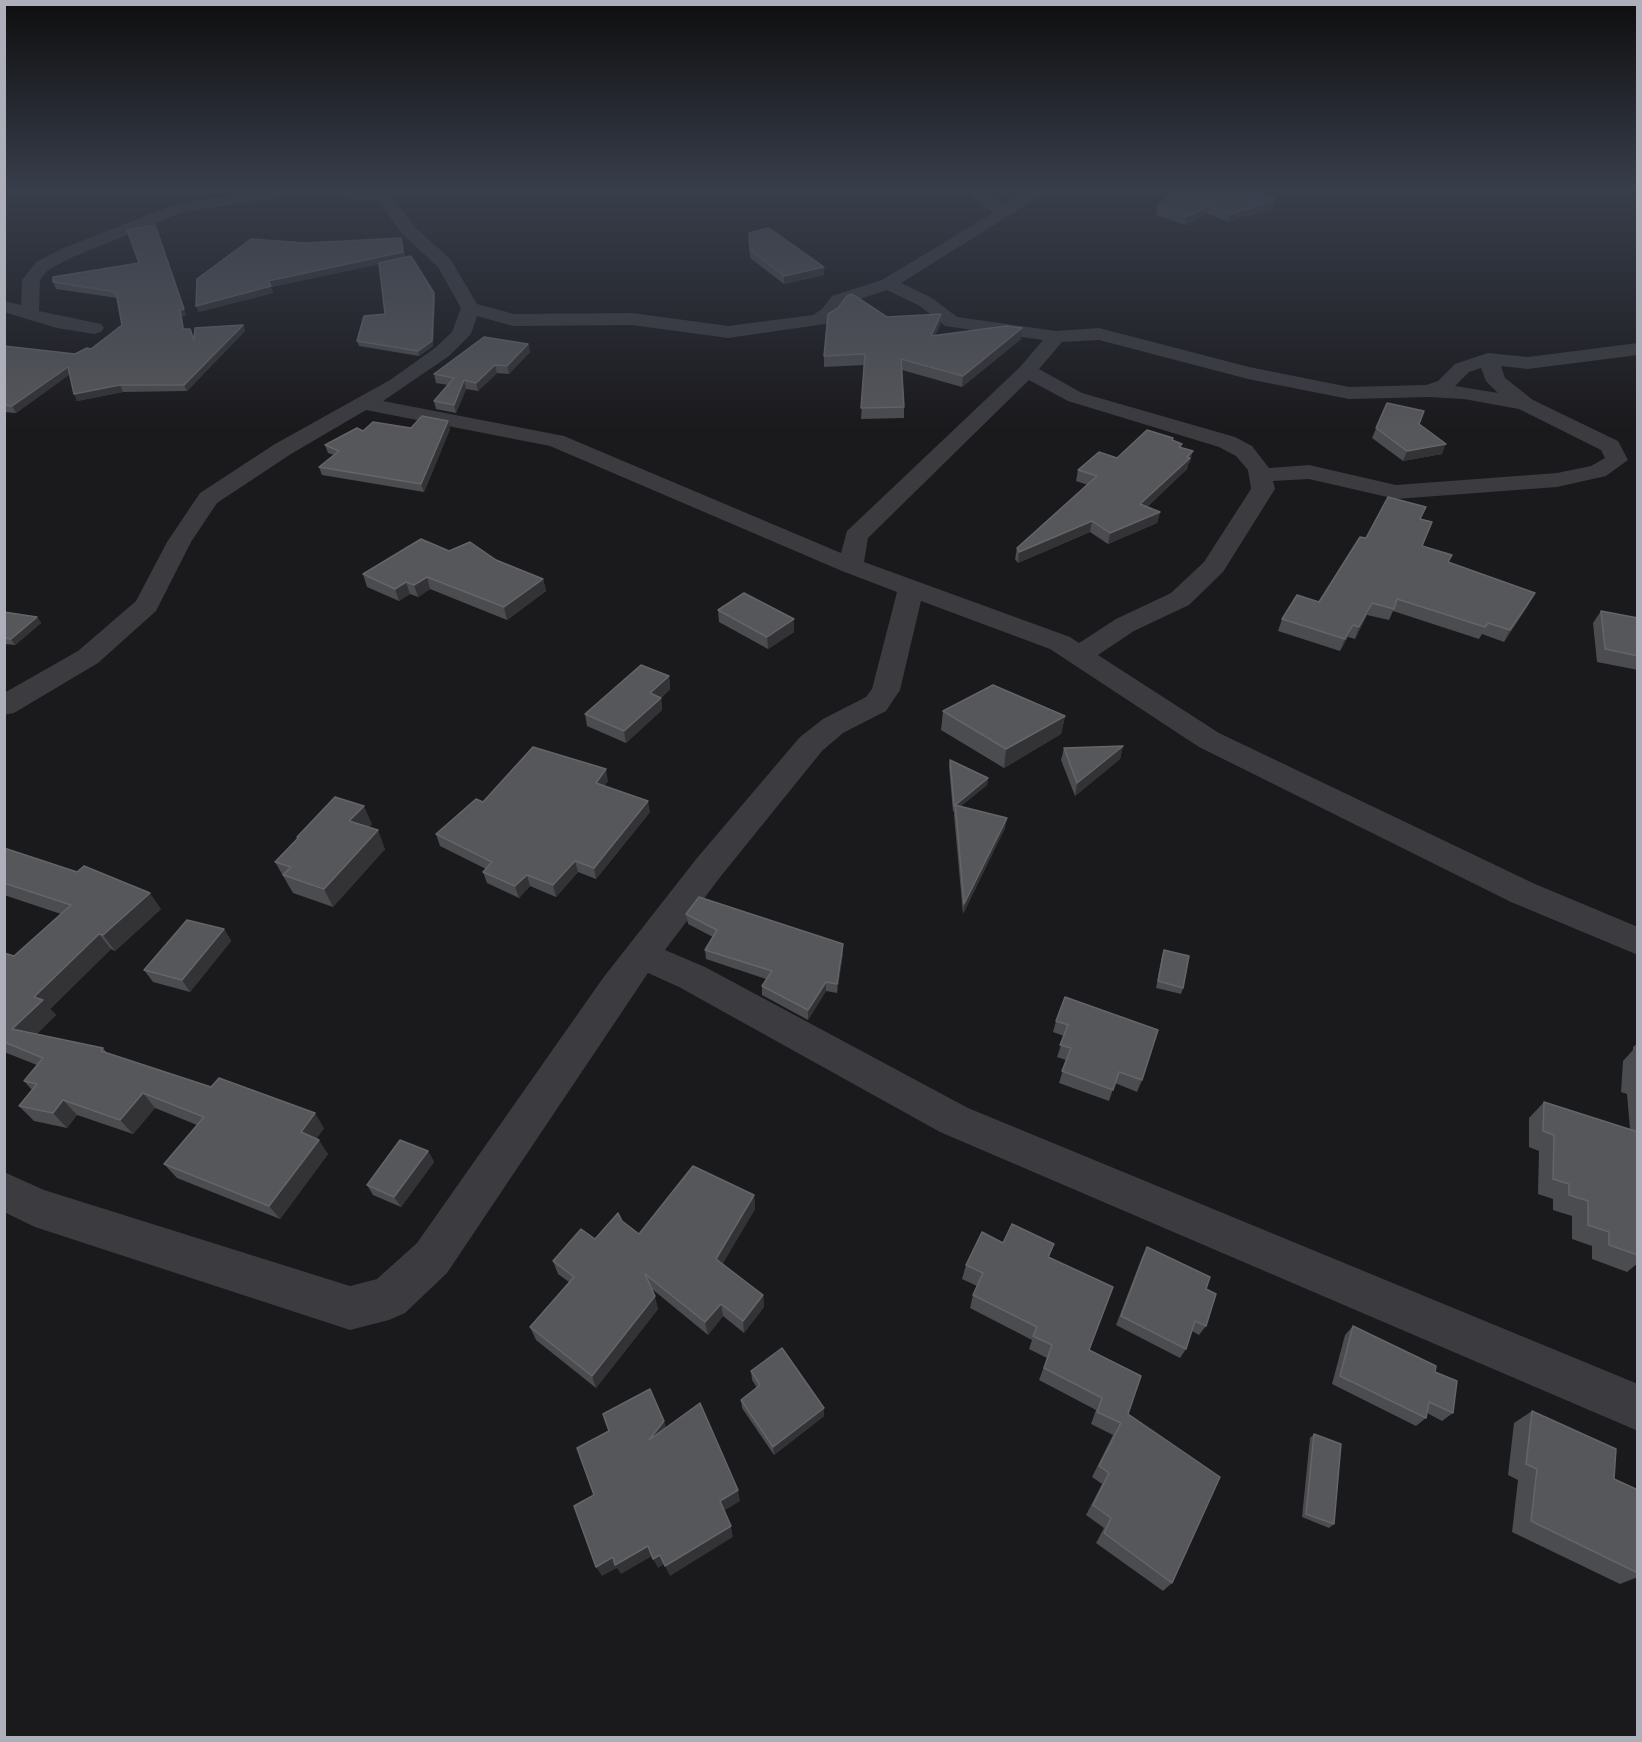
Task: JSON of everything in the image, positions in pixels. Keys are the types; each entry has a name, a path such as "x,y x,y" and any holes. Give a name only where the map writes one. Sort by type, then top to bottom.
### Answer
{"street":[{"path":"30,315 31,280 38,269"},
{"path":"448,269 470,308 513,320 632,319 728,332 818,320 829,313 838,300 888,284 912,269"},
{"path":"888,284 926,302 952,322 986,325 1056,337 1099,334 1248,373 1349,393 1429,391 1464,393 1526,404"},
{"path":"4,306 30,315 94,328"},
{"path":"4,706 88,657 147,604 179,542 208,498 283,449 397,384 442,352 460,334 470,308"},
{"path":"851,566 856,536 1027,371 1056,337"},
{"path":"1429,391 1445,385 1462,368 1488,359 1528,363 1638,349"},
{"path":"1262,475 1309,472 1396,492 1557,480 1598,471 1617,460 1610,446 1526,404 1496,381 1488,359"},
{"path":"1027,371 1075,397 1227,442 1244,451 1262,475 1263,489 1214,567 1180,599 1125,625 1079,655"},
{"path":"361,403 556,441 910,590 1060,643 1209,740 1522,893 1638,942"},
{"path":"4,1191 35,1207 350,1308 389,1298 432,1258 616,988 709,867 811,744 833,726 876,704 886,690 910,590"},
{"path":"642,955 692,977 954,1120 1638,1408"}],"building":[{"path":"100,269 170,269 184,309 180,310 183,329 190,329 194,340 195,328 243,325 184,385 120,385 74,394 68,367 12,406 4,405 4,346 75,354 87,348 91,349 122,325 116,292 53,282 53,277"},
{"path":"210,269 322,269 268,281 271,286 196,306 197,279"},
{"path":"380,269 419,269 434,293 432,341 418,351 357,341 364,316 385,314"},
{"path":"775,269 814,269 784,276"},
{"path":"852,294 887,317 941,314 931,336 1006,326 1022,328 963,376 901,359 904,407 861,408 865,354 824,356 828,314"},
{"path":"484,337 528,344 507,366 495,365 476,383 464,380 454,405 434,401 454,378 434,374"},
{"path":"1387,403 1424,411 1419,424 1446,444 1407,451 1376,428"},
{"path":"422,416 448,421 421,484 319,467 339,451 325,445 357,428 363,431 373,422 411,428"},
{"path":"1147,430 1173,438 1172,440 1182,444 1179,447 1193,451 1187,457 1190,458 1140,504 1160,512 1110,533 1092,521 1019,552 1017,548 1097,476 1078,470 1099,452 1117,458"},
{"path":"1388,497 1426,507 1420,519 1432,522 1422,546 1452,555 1448,562 1535,593 1510,630 1488,623 1485,627 1397,599 1394,609 1372,603 1359,627 1353,625 1345,639 1282,619 1297,595 1319,602 1360,537 1366,538"},
{"path":"421,539 449,551 470,542 496,560 543,579 504,607 427,577 414,585 406,582 395,589 363,574"},
{"path":"744,593 794,619 767,637 718,610"},
{"path":"1601,611 1638,618 1638,656 1605,649"},
{"path":"4,612 37,617 11,639 4,638"},
{"path":"641,665 669,676 650,693 661,698 624,731 585,714"},
{"path":"993,685 1065,716 1006,749 943,711"},
{"path":"1123,746 1077,783 1064,748"},
{"path":"533,747 606,769 596,783 648,801 594,868 575,861 553,885 527,875 515,886 483,872 492,862 436,834 476,799 483,802"},
{"path":"950,760 988,778 954,806"},
{"path":"335,797 364,806 349,821 378,830 324,889 283,875 291,867 275,862"},
{"path":"955,805 1007,818 964,904 958,835"},
{"path":"4,848 77,872 84,866 150,893 103,935 99,934 34,997 43,1000 12,1029 103,1048 101,1051 211,1087 219,1078 315,1113 301,1132 319,1140 269,1206 164,1164 204,1117 143,1093 120,1120 63,1100 53,1113 19,1106 37,1084 24,1081 43,1058 4,1042 4,953 14,956 71,905 4,883"},
{"path":"699,897 843,944 837,984 826,982 808,1010 762,986 772,971 705,950 717,930 686,914"},
{"path":"187,920 224,929 182,980 144,970"},
{"path":"1164,950 1189,956 1183,988 1158,981"},
{"path":"1065,997 1158,1030 1142,1080 1119,1072 1113,1090 1062,1071 1071,1048 1060,1045 1068,1025 1056,1021"},
{"path":"1544,1102 1638,1132 1638,1255 1609,1245 1609,1232 1588,1225 1588,1201 1569,1195 1569,1184 1553,1179 1554,1135 1543,1131"},
{"path":"400,1140 428,1151 394,1197 367,1185"},
{"path":"693,1166 754,1195 716,1259 763,1295 743,1321 721,1304 705,1322 645,1274 655,1296 592,1376 530,1327 574,1277 553,1261 581,1229 595,1239 618,1213 622,1221 639,1234"},
{"path":"1012,1224 1054,1244 1048,1257 1113,1287 1089,1350 1141,1376 1128,1414 1220,1477 1172,1583 1104,1533 1111,1518 1093,1505 1109,1473 1099,1466 1121,1423 1097,1412 1102,1398 1044,1368 1052,1345 1033,1336 1037,1327 973,1295 983,1273 966,1265 982,1232 1003,1243"},
{"path":"1147,1247 1210,1277 1206,1289 1216,1294 1206,1326 1195,1321 1186,1349 1121,1316"},
{"path":"1353,1326 1436,1366 1435,1372 1457,1381 1453,1413 1429,1402 1426,1418 1340,1376"},
{"path":"782,1348 824,1408 773,1447 741,1400 760,1385 751,1371"},
{"path":"650,1389 664,1421 649,1440 700,1403 738,1490 720,1501 731,1526 665,1566 660,1555 653,1559 648,1546 615,1565 613,1557 596,1567 574,1506 594,1495 577,1448 609,1431 603,1414"},
{"path":"1532,1411 1616,1449 1614,1479 1638,1490 1638,1573 1531,1521 1537,1469 1526,1464"},
{"path":"1314,1434 1341,1444 1334,1524 1306,1514"}]}
